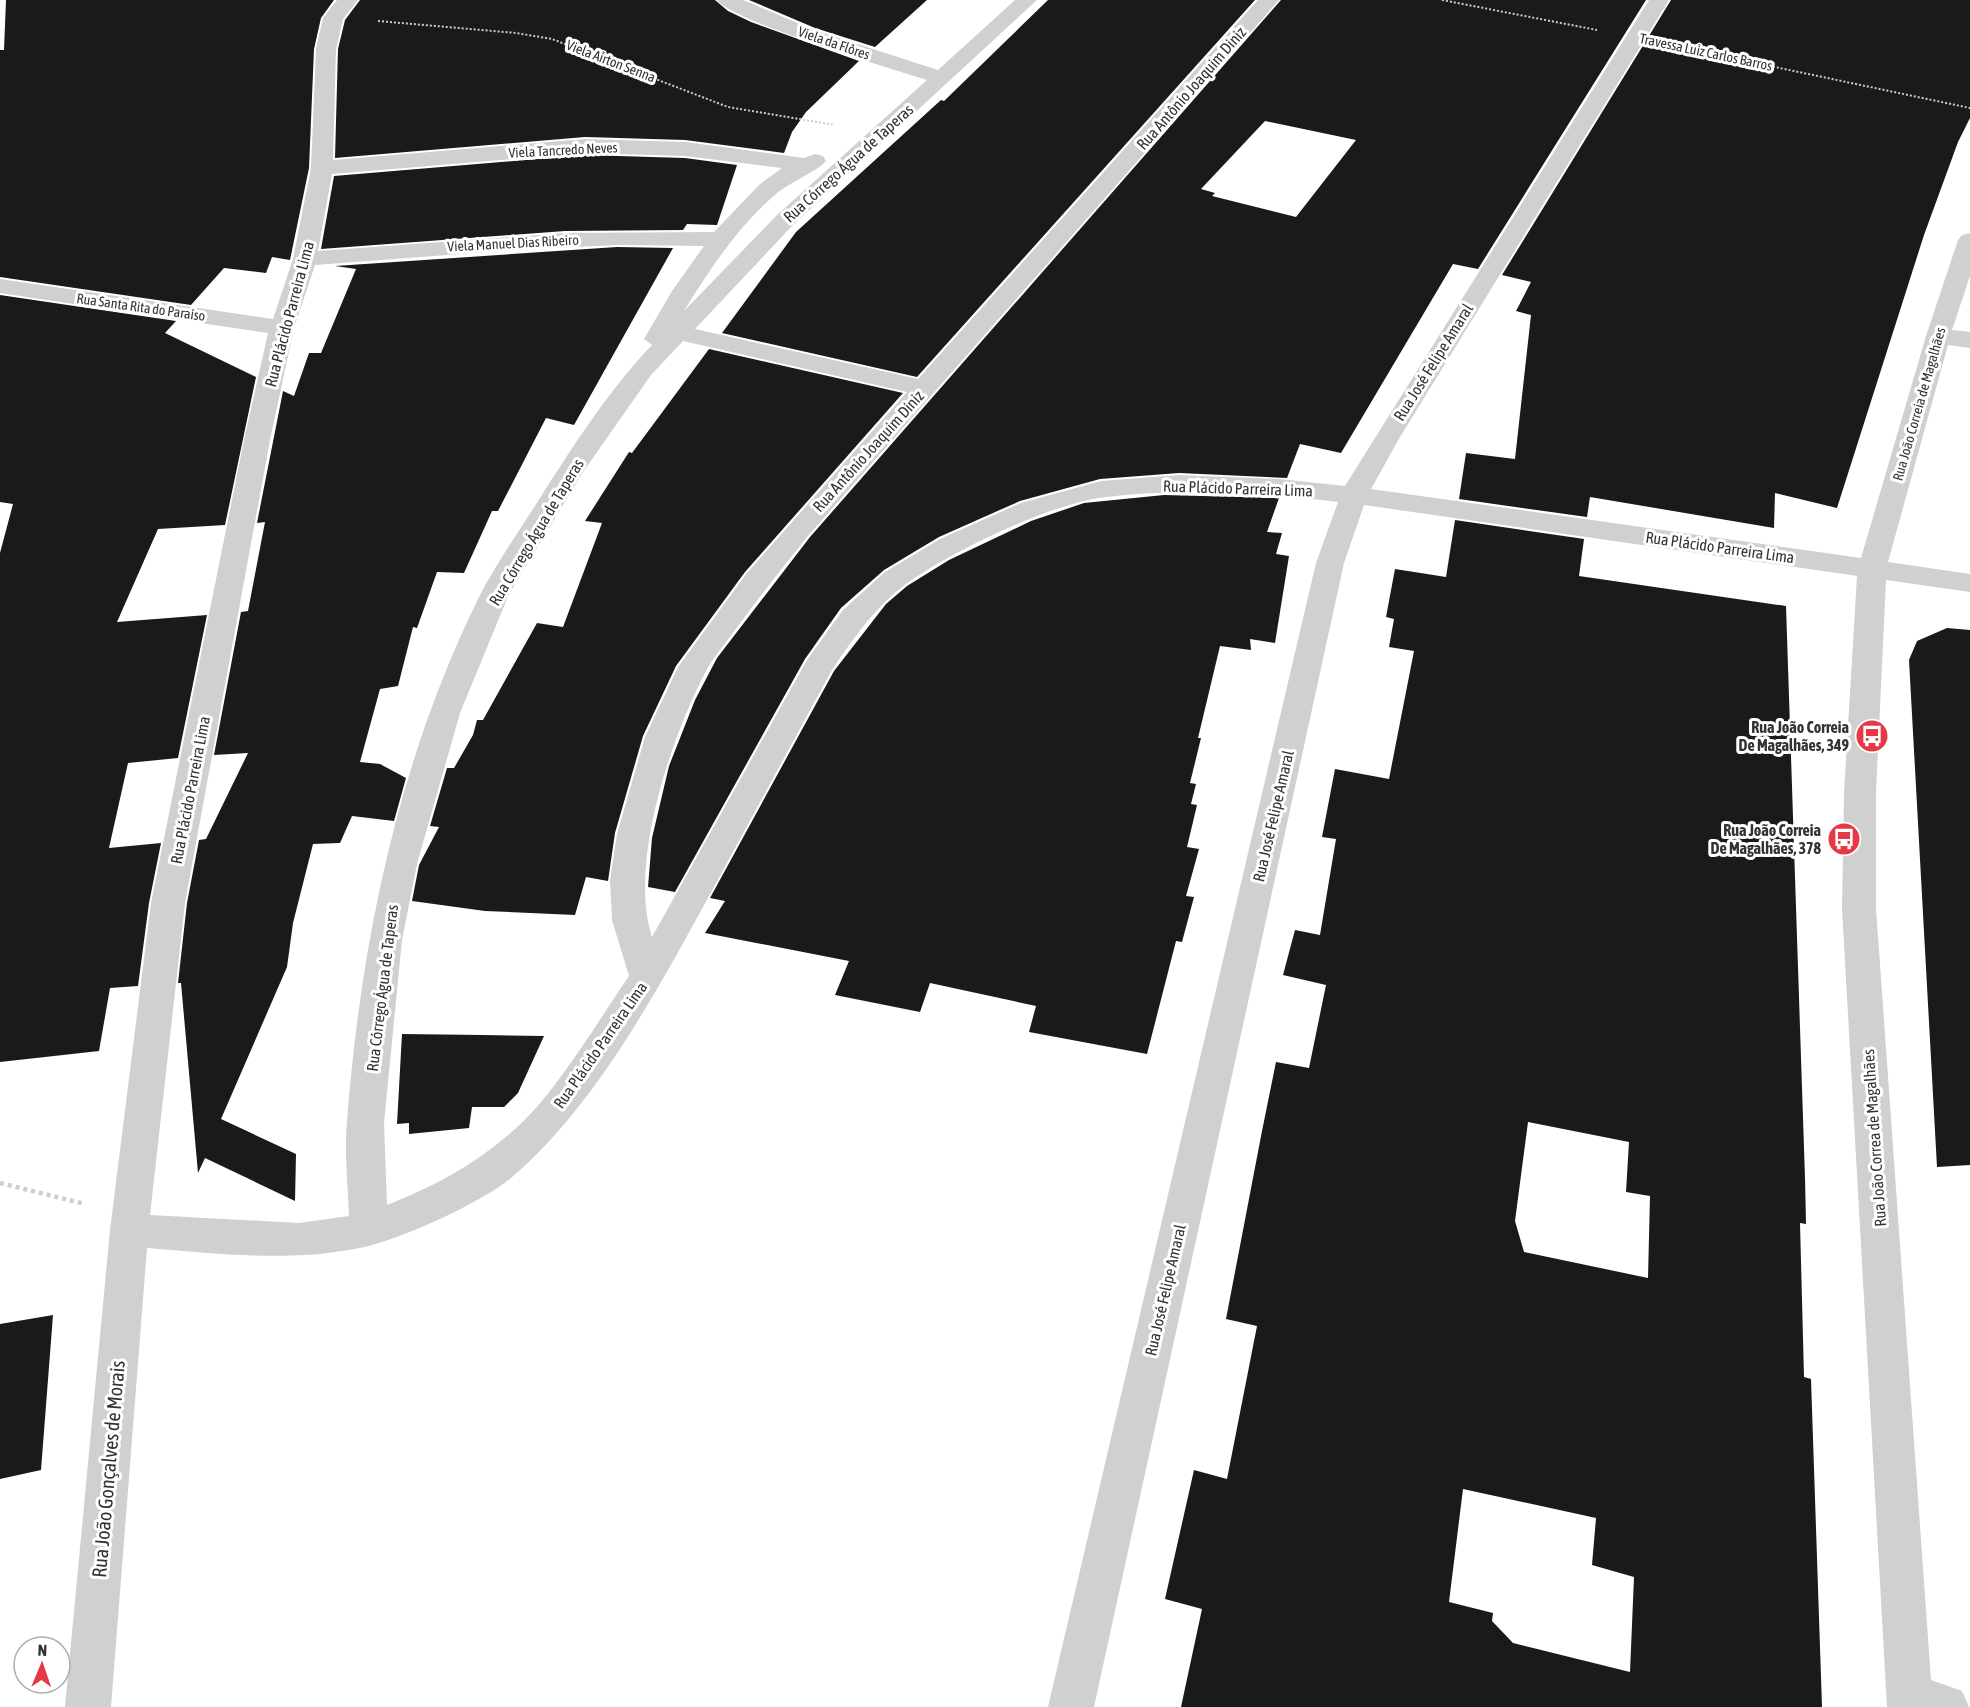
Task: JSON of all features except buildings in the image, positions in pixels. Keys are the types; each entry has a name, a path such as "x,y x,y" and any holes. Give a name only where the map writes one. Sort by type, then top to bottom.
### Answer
{"street":[{"name":"Viela da Flôres","path":"728,0 770,20 843,47 943,78"},
{"name":"Rua Córrego Água de Taperas","path":"369,1229 365,1123 385,940 400,864 445,713 495,594 570,472 642,370 680,333 785,220 1027,0"},
{"name":"Rua Antônio Joaquim Diniz","path":"647,977 629,920 627,880 633,834 661,737 693,667 757,579 1269,0"},
{"name":"Rua José Felipe Amaral","path":"1071,1707 1328,574 1354,495 1387,437 1659,0"},
{"name":"Rua Plácido Parreira Lima","path":"340,9 326,49 322,168 305,259 282,328 257,440 168,903 130,1219 226,1238 299,1240 369,1229 432,1205 496,1168 555,1112 647,977 818,667 853,617 895,578 950,545 1031,509 1101,489 1179,483 1279,487 1354,495 1970,583"},
{"path":"642,370 691,278 721,239 756,202 803,164 874,140"},
{"name":"Viela Tancredo Neves","path":"322,168 585,146 685,149 803,164"},
{"name":"Viela Manuel Dias Ribeiro","path":"305,259 500,243 624,238 721,239"},
{"name":"Rua João Correia de Magalhães","path":"1872,569 1938,336 1970,240"},
{"name":"Rua Santa Rita do Paraíso","path":"0,286 282,328"},
{"path":"680,333 925,388"},
{"path":"1938,336 1970,340"},
{"name":"Rua João Correa de Magalhães","path":"1872,569 1860,793 1859,908 1922,1704"},
{"name":"Rua João Gonçalves de Morais","path":"88,1707 130,1219"}],"path":[{"name":"Travessa Luiz Carlos Barros","path":"1442,0 1635,37 1970,108"},
{"name":"Viela Airton Senna","path":"340,9 552,39 728,107 874,140"},
{"path":"0,1183 85,1204 130,1219"}],"place":[{"name":"Rua João Correia De Magalhães, 349","path":"1872,736"},
{"name":"Rua João Correia De Magalhães, 378","path":"1844,839"}]}
